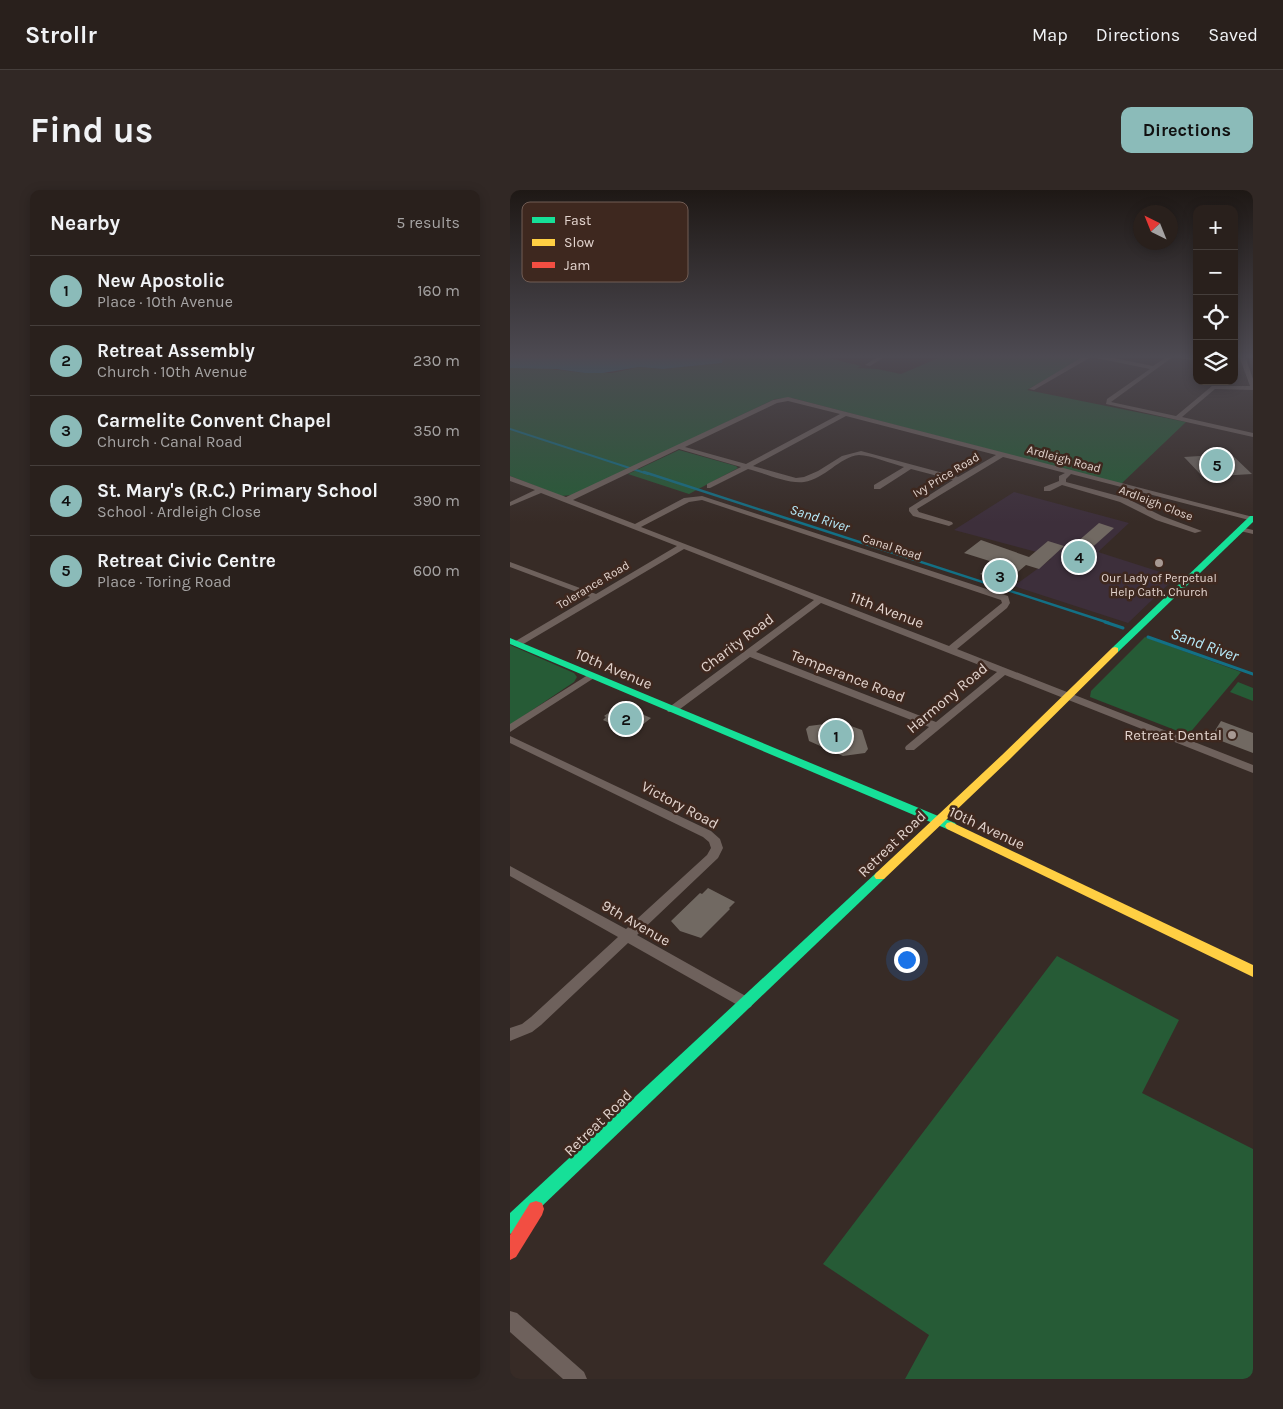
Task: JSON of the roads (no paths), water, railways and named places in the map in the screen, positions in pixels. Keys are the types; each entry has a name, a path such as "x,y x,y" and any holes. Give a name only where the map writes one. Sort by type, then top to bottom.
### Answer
{"main road":[{"name":"Retreat Road","path":"510,1225 938,821 1135,632 1248,530 1252,519"},
{"name":"10th Avenue","path":"514,643 953,827 1253,971"},
{"name":"Retreat Road","path":"510,1251 521,1231 550,1189"}],"street":[{"name":"Ardleigh Road","path":"679,447 753,411"},
{"name":"Ardleigh Road","path":"836,411 1252,519"},
{"path":"1142,411 1250,435 1253,428"},
{"path":"1176,419 1185,411"},
{"path":"710,486 845,414"},
{"path":"567,500 679,447 802,481 855,454 866,454 960,480"},
{"name":"Ivy Price Road","path":"949,524 916,514 912,510 1002,454"},
{"path":"877,487 910,466"},
{"path":"1047,489 1062,482 1062,478 1070,472"},
{"name":"11th Avenue","path":"510,478 1253,769"},
{"name":"Ardleigh Close","path":"1062,482 1123,500 1159,518 1198,531"},
{"path":"511,504 541,490"},
{"path":"1089,501 1098,494"},
{"name":"Canal Road","path":"634,527 687,500 695,498 720,503 1004,598 1005,604 949,651"},
{"name":"Tolerance Road","path":"514,643 597,597 682,546"},
{"path":"510,564 597,597"},
{"name":"Charity Road","path":"672,710 820,600"},
{"name":"Temperance Road","path":"749,653 937,726"},
{"name":"Harmony Road","path":"910,748 1003,672"},
{"path":"510,729 591,676"},
{"name":"Victory Road","path":"510,739 708,834 716,841 717,850 715,854 627,936"},
{"name":"9th Avenue","path":"510,870 746,1003"},
{"path":"510,1035 536,1021 627,936"},
{"path":"514,1327 577,1379"}],"waterway":[{"name":"Sand River","path":"510,429 648,474"},
{"name":"Sand River","path":"644,472 1109,623"},
{"name":"Sand River","path":"1105,622 1123,628"},
{"name":"Sand River","path":"1148,637 1253,674"}],"place":[{"name":"Retreat Civic Centre","path":"1217,465"},
{"name":"St. Mary's (R.C.) Primary School","path":"1079,557"},
{"name":"Our Lady of Perpetual Help Cath. Church","path":"1159,563"},
{"name":"Carmelite Convent Chapel","path":"1000,576"},
{"name":"Retreat Assembly","path":"626,719"},
{"name":"Retreat Dental","path":"1232,735"},
{"name":"New Apostolic","path":"836,736"}]}
